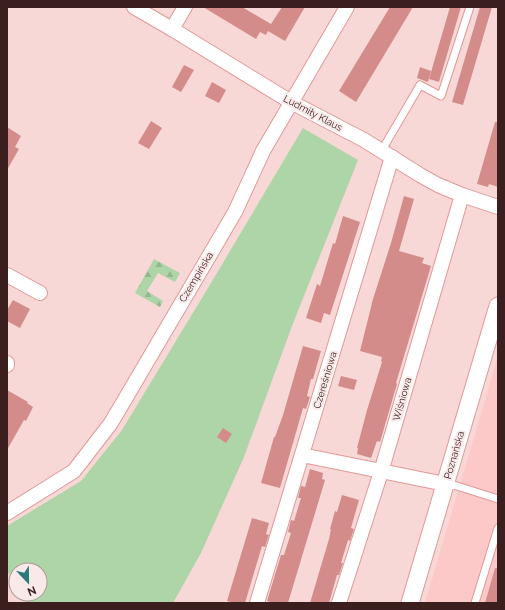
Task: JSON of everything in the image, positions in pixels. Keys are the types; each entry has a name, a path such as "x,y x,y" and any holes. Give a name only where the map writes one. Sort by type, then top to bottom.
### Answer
{"street":[{"name":"Ludmiły Klaus","path":"134,7 291,102 387,154 438,185 498,207"},
{"path":"172,29 185,7"},
{"name":"Czempińska","path":"7,513 74,471 111,423 235,212 263,151 347,7"},
{"name":"Czereśniowa","path":"257,603 302,455 387,154"},
{"name":"Wiśniowa","path":"339,603 381,472 462,195"},
{"path":"7,275 40,293"},
{"name":"Poznańska","path":"410,603 445,484 490,344 498,306"},
{"path":"302,455 445,484"}],"lane":[{"path":"387,154 420,86 441,96 470,7"},
{"path":"445,484 457,486 498,499"},
{"path":"475,603 498,528"}],"shaded area":[{"path":"498,356 498,603 425,603 485,400"}],"green space":[{"path":"303,128 358,160 292,326 244,457 201,553 173,603 28,603 27,602 48,602 48,562 8,562 8,573 7,526 81,481 122,430"},
{"path":"154,259 180,273 175,282 158,273 147,291 163,301 160,307 135,293"}],"building":[{"path":"203,7 242,7 271,24 282,7 305,7 285,41 268,31 266,35 260,32 256,39"},
{"path":"390,7 413,7 356,102 339,91"},
{"path":"450,7 461,7 439,82 429,79"},
{"path":"480,7 492,7 463,105 452,102"},
{"path":"184,65 194,70 181,92 172,87"},
{"path":"420,67 431,71 428,82 417,78"},
{"path":"212,82 226,90 219,103 205,96"},
{"path":"151,121 162,128 149,149 138,143"},
{"path":"495,122 498,122 498,187 489,184 488,187 477,184"},
{"path":"7,127 21,136 15,147 19,149 7,170"},
{"path":"404,196 414,199 399,251 424,258 422,263 431,266 380,442 377,441 371,458 357,454 357,448 382,362 382,357 360,351 373,299"},
{"path":"343,216 360,222 330,315 324,313 321,323 306,318 317,284 320,286"},
{"path":"13,300 30,309 20,328 7,321 7,310"},
{"path":"303,346 321,351 313,379 311,379 307,396 310,397 306,409 303,408 280,488 261,483"},
{"path":"341,376 357,380 354,390 338,386"},
{"path":"7,390 28,402 27,403 33,407 26,421 24,420 7,450"},
{"path":"223,428 232,434 226,443 217,437"},
{"path":"310,469 323,473 322,479 325,480 288,603 274,603 267,601 281,555 284,555 291,533 288,532 291,520 294,521 301,498 298,498 301,486 305,487"},
{"path":"342,495 359,500 351,528 354,529 350,541 348,540 341,563 343,563 339,575 337,575 329,603 310,603 329,539 335,511 337,512"},
{"path":"252,518 269,523 266,534 269,535 265,547 262,546 245,603 227,601"},
{"path":"495,568 498,568 498,603 485,603"}]}
